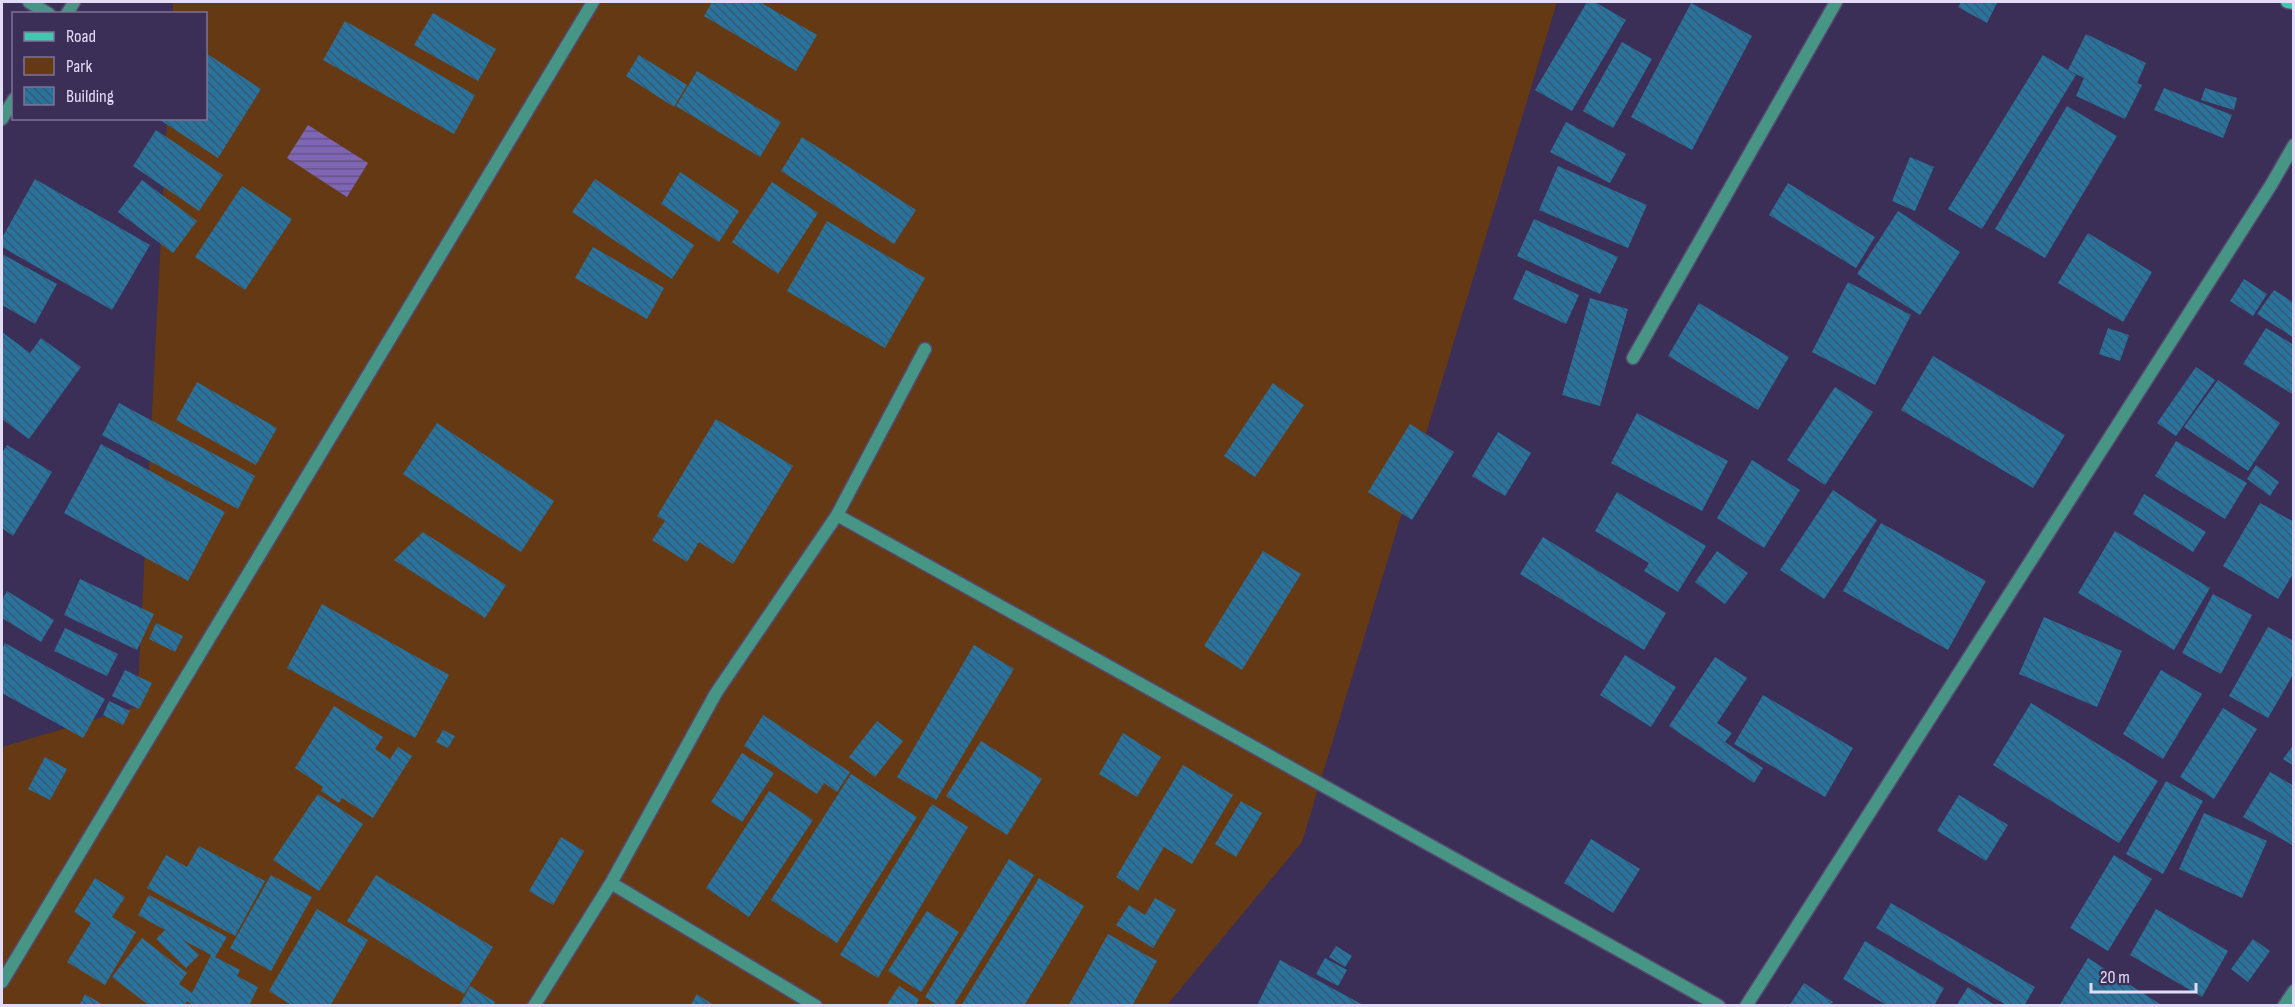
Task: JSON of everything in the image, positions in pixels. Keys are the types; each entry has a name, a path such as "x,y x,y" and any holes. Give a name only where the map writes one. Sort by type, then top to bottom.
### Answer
{"street":[{"path":"29,2 46,12"},
{"path":"2,982 593,2"},
{"path":"1633,358 1836,2"},
{"path":"2287,2 2294,3"},
{"path":"2,119 12,102"},
{"path":"1746,1005 2271,185 2294,145"},
{"path":"534,1005 611,883 717,693 837,515 925,349"},
{"path":"837,515 1719,1005"},
{"path":"611,883 816,1005"},
{"path":"2284,1005 2294,991"}],"green space":[{"path":"173,2 1557,2 1302,842 1167,1005 2,1006 2,747 137,707 167,120 207,120 207,12 173,12"}],"shaded area":[{"path":"308,125 368,163 347,197 287,158"}],"building":[{"path":"712,2 760,2 817,35 796,71 704,16"},
{"path":"1587,2 1595,2 1626,20 1572,111 1535,90"},
{"path":"1961,2 1997,3 1987,23 1958,7"},
{"path":"1691,3 1752,36 1692,150 1631,117"},
{"path":"433,13 496,49 478,81 414,45"},
{"path":"345,21 475,95 454,134 323,60"},
{"path":"2086,34 2146,63 2137,83 2142,85 2125,119 2076,96 2084,78 2068,70"},
{"path":"1622,42 1652,59 1613,128 1583,111"},
{"path":"207,54 261,89 218,158 160,120 207,120"},
{"path":"639,55 687,85 674,107 626,76"},
{"path":"2043,55 2076,75 1982,229 1948,209"},
{"path":"697,71 781,122 760,157 676,106"},
{"path":"2164,88 2232,115 2223,138 2154,110"},
{"path":"2205,88 2237,98 2234,110 2201,100"},
{"path":"2067,106 2117,136 2045,258 1995,229"},
{"path":"1566,122 1626,154 1610,183 1550,152"},
{"path":"156,130 223,175 199,211 133,166"},
{"path":"802,137 916,210 894,244 781,171"},
{"path":"1910,157 1934,167 1915,211 1892,201"},
{"path":"1558,166 1647,205 1628,248 1539,210"},
{"path":"680,172 739,211 719,242 661,204"},
{"path":"35,179 150,245 112,310 2,247 2,238"},
{"path":"595,179 694,245 672,279 572,212"},
{"path":"142,180 197,221 173,253 118,212"},
{"path":"772,182 818,213 778,274 732,242"},
{"path":"1788,183 1875,237 1856,268 1769,215"},
{"path":"242,186 292,219 245,290 195,257"},
{"path":"1898,211 1960,252 1920,315 1857,274"},
{"path":"1534,219 1618,257 1600,294 1517,256"},
{"path":"827,221 925,278 885,348 787,291"},
{"path":"2088,233 2152,272 2123,322 2058,283"},
{"path":"593,247 664,288 647,319 575,278"},
{"path":"2,254 57,284 35,324 2,305"},
{"path":"1526,270 1579,295 1566,324 1513,299"},
{"path":"2244,279 2267,294 2253,316 2230,301"},
{"path":"1848,282 1911,315 1875,385 1812,352"},
{"path":"2274,290 2294,303 2294,338 2257,314"},
{"path":"1590,298 1628,309 1600,406 1562,395"},
{"path":"1699,303 1789,357 1758,410 1668,356"},
{"path":"2108,328 2129,335 2120,361 2099,354"},
{"path":"2266,328 2294,345 2294,395 2243,364"},
{"path":"2,332 30,353 41,338 81,367 29,439 2,419"},
{"path":"1933,356 2065,435 2033,488 1901,410"},
{"path":"2196,367 2215,380 2176,436 2157,423"},
{"path":"2218,380 2280,423 2248,471 2184,427"},
{"path":"197,382 277,428 256,465 176,420"},
{"path":"1273,383 1304,405 1255,477 1224,456"},
{"path":"1835,387 1873,412 1825,485 1787,460"},
{"path":"119,403 255,476 238,509 102,435"},
{"path":"1637,413 1728,461 1702,511 1611,463"},
{"path":"716,419 793,466 733,564 699,542 687,562 652,540 665,521 657,516"},
{"path":"437,423 554,501 521,552 403,474"},
{"path":"1410,424 1454,452 1412,520 1368,492"},
{"path":"1498,432 1531,453 1505,496 1472,476"},
{"path":"2176,441 2247,483 2225,519 2155,476"},
{"path":"101,444 225,512 188,581 64,513"},
{"path":"7,445 52,472 13,536 2,528 2,453"},
{"path":"1752,460 1800,490 1764,548 1717,518"},
{"path":"2256,465 2279,482 2270,496 2247,479"},
{"path":"1833,490 1877,520 1824,599 1780,570"},
{"path":"1617,492 1706,546 1678,592 1644,571 1649,563 1595,531"},
{"path":"2144,494 2206,532 2193,552 2133,514"},
{"path":"2260,503 2294,522 2294,572 2278,599 2223,566"},
{"path":"1881,523 1986,581 1948,650 1843,591"},
{"path":"2115,531 2210,588 2174,650 2078,593"},
{"path":"423,532 506,585 485,618 394,560"},
{"path":"1543,537 1666,613 1644,650 1520,574"},
{"path":"1263,551 1301,574 1242,670 1204,646"},
{"path":"1717,551 1748,573 1725,604 1695,582"},
{"path":"80,579 154,614 137,650 64,615"},
{"path":"7,591 54,620 41,642 2,618 2,600"},
{"path":"2213,594 2252,615 2221,674 2182,653"},
{"path":"322,604 449,675 415,738 287,668"},
{"path":"2044,617 2122,651 2097,707 2019,674"},
{"path":"156,623 183,636 175,652 149,639"},
{"path":"2268,627 2294,641 2294,673 2268,718 2229,696"},
{"path":"65,628 118,654 107,676 54,651"},
{"path":"5,643 105,699 83,738 2,693 2,649"},
{"path":"974,645 1014,669 936,800 897,777"},
{"path":"1625,655 1676,687 1651,727 1600,695"},
{"path":"1715,657 1747,678 1717,723 1732,733 1725,742 1763,768 1754,783 1669,726"},
{"path":"125,670 152,683 139,709 112,696"},
{"path":"2161,670 2202,694 2163,759 2123,734"},
{"path":"1763,695 1853,748 1825,797 1734,744"},
{"path":"109,701 130,711 123,725 103,715"},
{"path":"2031,703 2158,781 2119,843 1993,765"},
{"path":"334,706 383,737 375,749 390,759 398,747 412,756 373,818 342,798 339,803 321,791 323,787 295,768"},
{"path":"2223,708 2257,729 2214,799 2180,777"},
{"path":"763,715 850,772 837,792 824,783 817,794 744,746"},
{"path":"877,721 903,741 875,777 849,757"},
{"path":"443,730 455,736 448,748 436,742"},
{"path":"1123,733 1161,757 1137,797 1099,774"},
{"path":"981,741 1042,779 1007,835 946,796"},
{"path":"2294,744 2294,766 2283,759"},
{"path":"742,753 774,773 742,822 711,802"},
{"path":"45,757 67,769 50,800 28,789"},
{"path":"1183,765 1233,795 1192,864 1164,847 1138,891 1116,877"},
{"path":"2270,772 2294,786 2294,846 2243,817"},
{"path":"851,774 917,817 837,943 771,900"},
{"path":"2166,781 2203,801 2163,874 2126,854"},
{"path":"769,791 813,820 749,917 706,888"},
{"path":"318,794 363,824 319,891 273,860"},
{"path":"1959,795 2008,825 1986,861 1937,831"},
{"path":"1241,801 1262,813 1236,857 1215,844"},
{"path":"932,804 968,827 878,978 840,955"},
{"path":"2204,813 2267,841 2242,898 2179,869"},
{"path":"561,837 584,851 553,905 529,891"},
{"path":"1591,839 1640,869 1613,913 1564,883"},
{"path":"199,846 265,881 235,936 147,888 166,855 187,867"},
{"path":"2114,855 2152,879 2108,951 2070,928"},
{"path":"1009,859 1034,875 953,1006 939,1006 925,997"},
{"path":"271,875 312,897 271,971 230,948"},
{"path":"376,875 493,947 464,994 347,921"},
{"path":"95,878 125,897 112,917 136,932 105,985 67,962 91,923 74,912"},
{"path":"1039,878 1084,906 1024,1006 961,1006"},
{"path":"149,895 227,937 215,957 240,970 237,976 258,987 249,1006 195,1006 187,1001 184,1006 150,1006 112,977 142,938 187,973 179,984 192,993 211,955 183,940 199,955 186,968 156,939 165,930 138,915"},
{"path":"1155,898 1176,910 1153,948 1116,925 1129,905 1145,915"},
{"path":"1891,903 2035,987 2024,1006 2008,1006 1876,928"},
{"path":"317,909 368,940 330,1006 293,1006 269,991"},
{"path":"2156,909 2228,951 2202,997 2130,955"},
{"path":"927,911 959,932 921,992 888,971"},
{"path":"1108,934 1157,961 1132,1006 1068,1006"},
{"path":"2253,939 2270,951 2248,982 2231,969"},
{"path":"1865,941 1944,988 1934,1006 1888,1006 1843,979"},
{"path":"1336,946 1352,956 1345,967 1329,957"},
{"path":"1325,958 1347,970 1338,986 1316,974"},
{"path":"2088,958 2163,1006 2059,1006"},
{"path":"1280,960 1365,1006 1263,1006 1258,1003"},
{"path":"1804,983 1833,1002 1830,1006 1789,1006"},
{"path":"470,986 495,1002 493,1006 459,1006"},
{"path":"899,986 919,999 916,1006 886,1006"},
{"path":"1968,987 1996,1006 1956,1006"},
{"path":"85,994 105,1006 79,1006"},
{"path":"697,994 715,1006 690,1006"}]}
